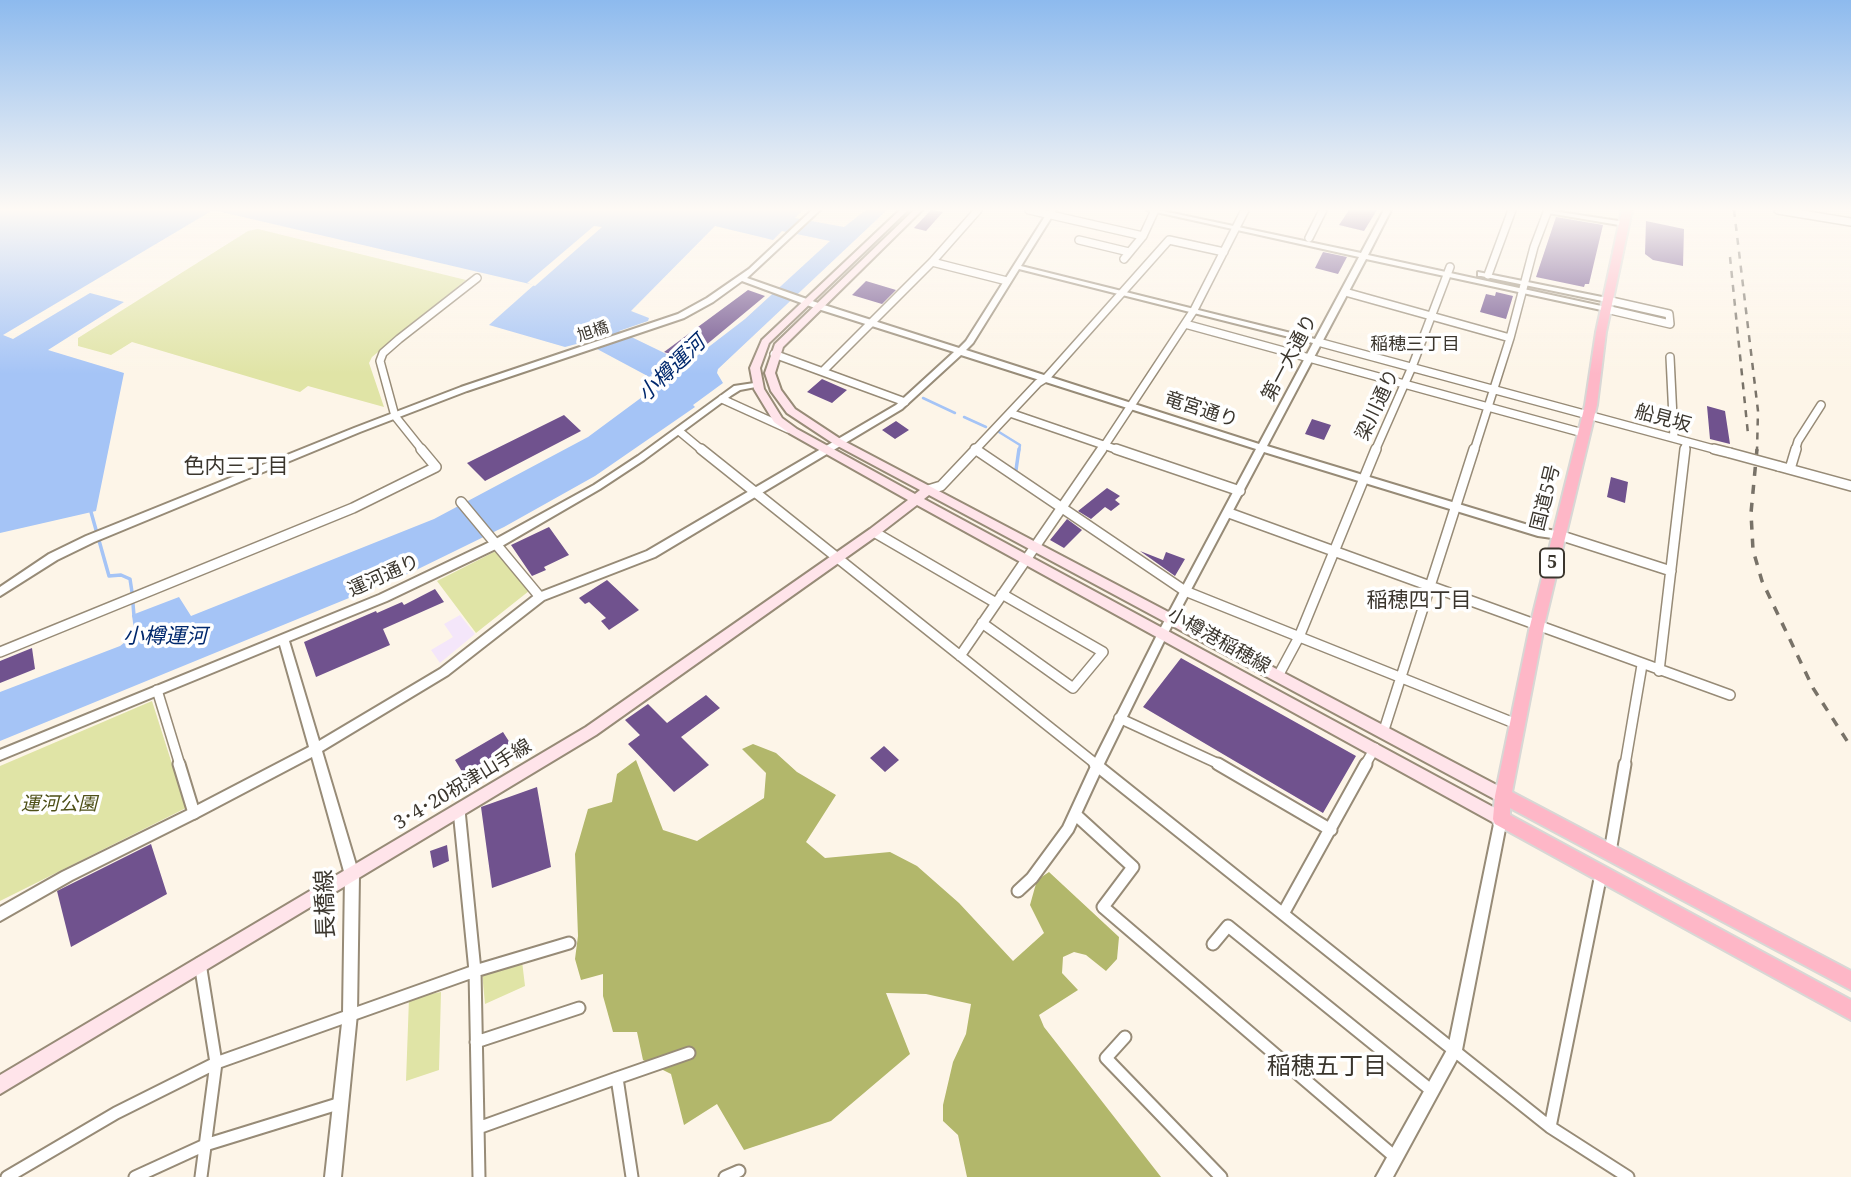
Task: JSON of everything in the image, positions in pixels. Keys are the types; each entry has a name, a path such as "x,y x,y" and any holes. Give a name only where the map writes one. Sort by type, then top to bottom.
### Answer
{"highway":[{"name":"国道5号","path":"1502,819 1503,796 1537,626 1588,416 1615,265"},
{"path":"1503,796 1851,981"},
{"path":"1502,819 1851,1010"}],"main road":[{"path":"846,265 765,342 755,368 758,384 773,413 793,431 922,495"},
{"path":"860,265 778,345 771,373 772,382 784,402 800,420 922,495"},
{"name":"3･4･20祝津山手線","path":"0,1085 591,731 874,532 922,495"},
{"name":"小樽港稲穂線","path":"922,495 1036,547 1503,796"},
{"name":"小樽港稲穂線","path":"922,495 1027,559 1502,819"}],"street":[{"name":"旭橋","path":"0,592 53,557 90,539 395,416 645,330 697,308 756,265"},
{"path":"822,371 929,265"},
{"path":"944,265 1007,281"},
{"path":"922,495 941,486 1038,383 1046,378 1147,265"},
{"path":"960,656 1063,508 1185,324 1217,265"},
{"name":"第一大通り","path":"1097,764 1185,591 1360,265"},
{"path":"1420,265 1606,305 1669,314 1670,324 1606,305"},
{"path":"1488,275 1492,265"},
{"path":"1383,733 1510,338 1529,265"},
{"path":"0,914 67,876 317,748 444,672 540,597 651,554 905,402 961,352 1018,267 1318,342 1588,416"},
{"path":"1448,271 1488,275 1523,287"},
{"name":"梁川通り","path":"1278,676 1299,637 1332,551 1412,367 1448,271"},
{"path":"0,652 352,508 436,467 395,416 380,361 383,353 477,278"},
{"name":"竜宮通り","path":"741,278 818,306 1263,447 1538,532 1559,535"},
{"path":"1345,292 1510,338"},
{"path":"1185,324 1583,433"},
{"path":"774,355 905,402"},
{"path":"1670,357 1674,438"},
{"name":"運河通り","path":"0,755 383,598 498,543 597,487 737,388 758,384"},
{"path":"722,399 793,431"},
{"path":"1790,469 1798,441 1821,405"},
{"path":"1010,413 1240,491"},
{"name":"船見坂","path":"1588,416 1851,486"},
{"path":"679,431 1550,1127 1628,1177"},
{"path":"1659,671 1686,442"},
{"path":"975,449 1185,591 1519,725"},
{"path":"463,505 498,543 540,597"},
{"path":"1229,513 1730,695"},
{"path":"874,532 1103,652 1073,688 982,623"},
{"path":"1559,535 1671,571"},
{"name":"長橋線","path":"283,638 352,875 349,1014 333,1177"},
{"path":"1610,852 1642,665"},
{"path":"157,690 194,813"},
{"path":"1119,718 1225,767 1331,830"},
{"path":"1284,912 1375,748"},
{"path":"1018,891 1032,878 1076,815 1097,764"},
{"path":"460,810 475,971 479,1177"},
{"path":"1076,815 1133,867 1102,907 1395,1157"},
{"path":"1384,1177 1455,1050 1502,819"},
{"path":"1550,1127 1601,874"},
{"path":"1213,944 1228,926 1432,1091"},
{"path":"7,1177 116,1113 216,1063 475,971 569,943"},
{"path":"200,963 216,1063 201,1177"},
{"path":"476,1042 579,1008"},
{"path":"1125,1037 1106,1058 1221,1177"},
{"path":"478,1128 689,1053"},
{"path":"617,1078 632,1177"},
{"path":"135,1177 205,1145 341,1103"},
{"path":"725,1177 740,1171"}],"shaded area":[{"path":"460,615 475,634 440,663 431,650 453,637 444,624"}],"green space":[{"path":"194,265 405,265 466,280 372,357 369,363 384,407 308,386 300,392 132,342 111,355 78,346 78,338"},
{"path":"496,551 529,591 476,633 437,581"},
{"name":"運河公園","path":"152,701 186,808 0,901 0,766"},
{"path":"753,744 776,753 797,772 836,795 806,842 825,858 890,852 917,866 959,903 1013,961 1044,933 1030,905 1037,880 1049,872 1119,937 1117,959 1106,971 1086,955 1074,952 1063,957 1062,973 1078,990 1039,1015 1044,1027 1161,1177 967,1177 958,1135 943,1121 943,1105 953,1062 966,1034 971,1004 926,994 886,993 910,1054 831,1121 744,1150 717,1104 684,1125 671,1074 643,1060 637,1032 613,1032 603,996 603,974 581,980 575,959 578,936 575,854 588,809 612,802 617,774 636,760 663,830 697,841 764,798 766,773 742,749"},
{"path":"522,961 525,986 485,1004 482,972"},
{"path":"441,992 439,1070 406,1081 409,998"}],"water":[{"path":"0,265 121,265 3,335 13,339 90,293 124,302 48,350 124,373 96,511 0,533"},
{"name":"小樽運河","path":"448,265 677,265 631,311 649,318 648,321 619,331 683,362 689,362 745,319 804,265 829,265 718,369 717,373 723,383 693,405 695,407 595,476 504,527 410,573 0,741 0,692 120,646 129,639 134,630 132,615 179,597 191,616 434,519 588,437 657,386 655,380 584,342 565,347 489,325 534,285"}],"pier":[{"path":"548,265 559,265 535,286 527,283"}],"building":[{"path":"1317,265 1343,265 1338,274 1315,268"},
{"path":"1540,265 1594,265 1589,284 1584,287 1536,277"},
{"path":"866,281 896,290 882,304 852,295"},
{"path":"748,290 765,296 688,360 664,352"},
{"path":"1496,292 1513,296 1506,319 1480,312 1486,294 1495,296"},
{"path":"822,379 847,390 832,403 807,392"},
{"path":"1707,406 1725,411 1730,444 1710,439"},
{"path":"564,415 581,431 485,481 467,463"},
{"path":"1312,419 1331,425 1324,440 1305,434"},
{"path":"896,421 909,430 895,439 882,430"},
{"path":"1611,477 1628,482 1625,503 1607,497"},
{"path":"1107,488 1120,496 1115,500 1120,504 1111,511 1105,507 1091,519 1078,511"},
{"path":"1067,519 1082,530 1064,548 1050,540"},
{"path":"549,527 569,555 532,576 511,545"},
{"path":"1140,551 1163,560 1166,552 1185,559 1175,576"},
{"path":"607,580 639,610 609,630 601,621 606,618 589,602 585,604 579,598"},
{"path":"435,589 444,602 383,629 390,645 316,677 304,642 376,611 377,613 402,602 404,605"},
{"path":"32,648 35,669 0,683 0,661"},
{"path":"1181,658 1356,756 1323,813 1143,707"},
{"path":"706,695 720,708 681,737 709,765 674,792 628,744 640,735 625,720 648,704 667,723"},
{"path":"503,732 517,754 469,783 455,760"},
{"path":"884,746 899,760 885,772 870,758"},
{"path":"537,787 551,867 492,888 481,807"},
{"path":"151,844 167,894 71,947 57,891"},
{"path":"447,845 449,861 433,868 430,851"}],"waterway":[{"path":"923,398 955,413"},
{"path":"964,417 986,427"},
{"path":"999,432 1020,445 1019,451"},
{"path":"1016,470 1019,449"},
{"path":"91,512 109,576 121,575 130,579 132,592"},
{"path":"133,604 134,616"}],"railway":[{"path":"1731,265 1748,434"},
{"path":"1741,265 1758,411 1757,451"},
{"path":"1757,449 1751,513 1753,550 1762,581 1813,688 1851,747"}],"district":[{"name":"稲穂三丁目","path":"1415,345"},
{"name":"色内三丁目","path":"236,467"},
{"name":"稲穂四丁目","path":"1419,601"},
{"name":"稲穂五丁目","path":"1327,1067"}]}
